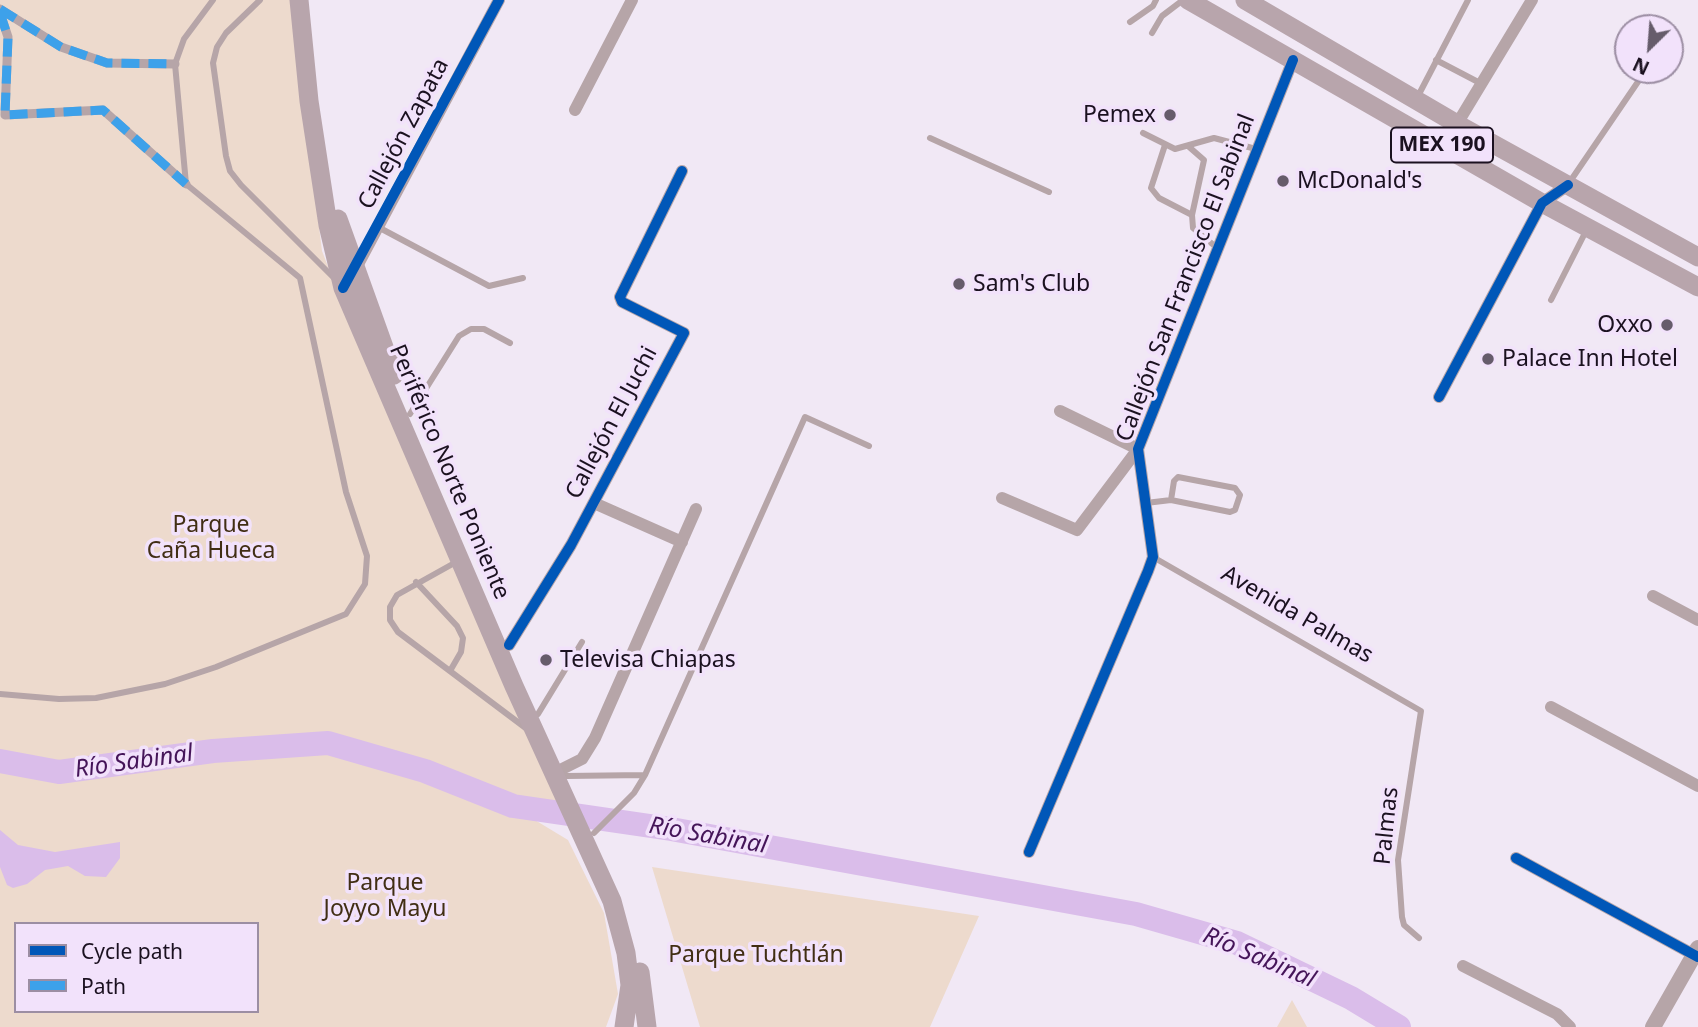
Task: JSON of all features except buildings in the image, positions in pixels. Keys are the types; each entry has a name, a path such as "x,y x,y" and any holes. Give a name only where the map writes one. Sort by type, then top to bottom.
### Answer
{"main road":[{"name":"Periférico Norte Poniente","path":"299,0 309,101 328,225 460,560 536,735 571,800 592,829 622,897 638,958 646,1027"},
{"name":"Periférico Norte Poniente","path":"309,0 320,111 349,280 410,414 564,773 571,800"},
{"name":"MEX 190","path":"1185,0 1542,203 1698,287"},
{"name":"MEX 190","path":"1245,0 1457,124 1698,257"},
{"name":"Periférico Norte Poniente","path":"592,829 626,953 629,985 624,1027"}],"street":[{"name":"Callejón Zapata","path":"349,280 499,0"},
{"path":"575,110 632,0"},
{"path":"1457,124 1532,0"},
{"path":"0,11 61,47 107,63 176,64"},
{"path":"0,11 8,37 5,115 103,110 186,184"},
{"name":"Callejón San Francisco El Sabinal","path":"1153,557 1138,449 1216,247 1293,60"},
{"name":"Callejón El Juchi","path":"509,645 594,503 684,333 622,302 620,297 682,171"},
{"path":"1439,397 1542,203 1568,185"},
{"path":"1002,498 1077,530 1138,449 1060,411"},
{"path":"594,503 682,542"},
{"path":"564,773 582,759 595,738 696,509"},
{"path":"1029,852 1153,557"},
{"path":"1653,596 1698,620"},
{"path":"1551,707 1698,786"},
{"path":"1516,858 1697,953 1653,1027"},
{"path":"1463,966 1557,1014 1570,1027"}],"lane":[{"path":"0,694 59,699 96,698 165,684 216,667 346,614 365,584 367,556 346,492 300,278 186,184 176,64 184,39 213,0"},
{"path":"260,0 226,33 217,47 214,63 230,171 270,212 349,280"},
{"path":"1130,22 1153,6 1156,0"},
{"path":"1152,33 1162,16 1185,0"},
{"path":"1416,100 1468,0"},
{"path":"1436,60 1480,83"},
{"path":"1568,185 1637,84"},
{"path":"1143,133 1175,149 1214,138 1256,149"},
{"path":"930,138 1049,191"},
{"path":"1165,145 1151,188 1159,198 1192,215"},
{"path":"1188,146 1204,160 1192,215 1193,228 1200,237 1216,247"},
{"path":"378,227 489,286 523,278"},
{"path":"1551,300 1588,228"},
{"path":"410,414 458,336 471,329 484,329 510,343"},
{"path":"592,829 634,793 645,775 805,417 869,446"},
{"path":"1144,503 1171,500 1230,512 1235,510 1240,495 1235,488 1178,477 1174,481 1171,500"},
{"name":"Avenida Palmas","path":"1153,557 1421,710"},
{"path":"460,560 416,582 397,595 390,607 390,620 398,632 536,735"},
{"path":"416,582 457,626 463,638 461,652 450,671"},
{"path":"538,714 582,642"},
{"name":"Palmas","path":"1419,938 1404,925 1398,860 1421,710"},
{"path":"564,773 645,775"}],"green space":[{"name":"Parque Caña Hueca","path":"0,0 291,0 322,251 353,331 564,814 515,808 568,840 604,913 618,994 606,1027 0,1027"},
{"name":"Parque Tuchtlán","path":"652,867 979,916 930,1027 700,1027"},
{"path":"1292,1000 1307,1027 1277,1027"}],"shaded area":[{"path":"0,830 18,845 55,852 120,842 120,858 106,877 85,876 68,866 45,870 27,884 13,888 7,885 0,867"}],"waterway":[{"name":"Río Sabinal","path":"0,761 59,772 213,751 328,743 425,771 513,806 671,829 1136,914 1237,943 1351,998 1399,1027"}],"marked path":[{"path":"0,9 61,47 107,63 175,64"},
{"path":"0,13 8,37 5,115 103,110 186,184"}],"cycle path":[{"path":"343,288 499,0"},
{"path":"1029,852 1153,557 1138,449 1293,60"},
{"path":"509,645 571,545 684,333 622,302 620,297 682,171"},
{"path":"1439,397 1542,203 1568,185"},
{"path":"1516,858 1698,957"}],"place":[{"name":"Pemex","path":"1170,115"},
{"name":"McDonald's","path":"1283,181"},
{"name":"Sam's Club","path":"959,284"},
{"name":"Oxxo","path":"1667,325"},
{"name":"Palace Inn Hotel","path":"1488,359"},
{"name":"Televisa Chiapas","path":"546,660"}],"park label":[{"name":"Parque Joyyo Mayu","path":"385,896"}]}
